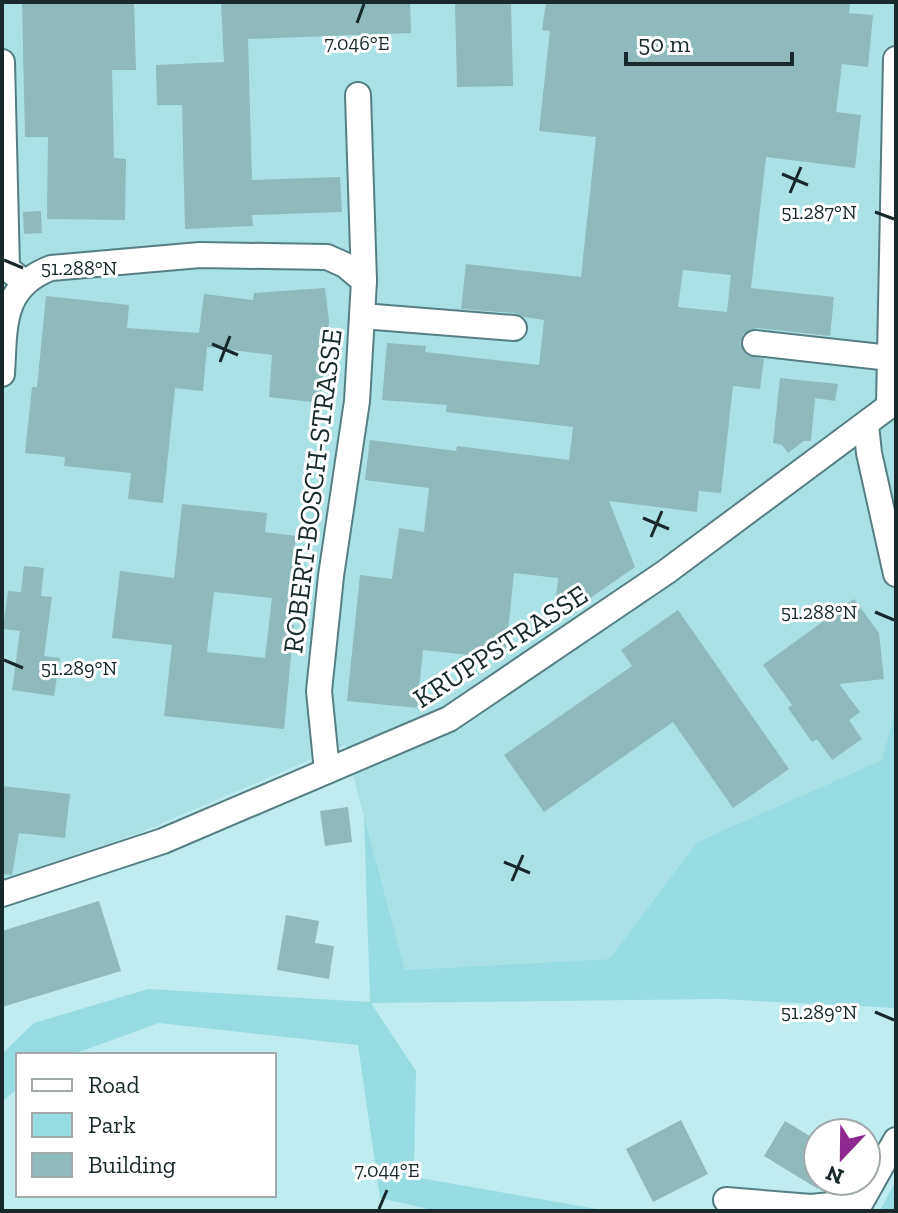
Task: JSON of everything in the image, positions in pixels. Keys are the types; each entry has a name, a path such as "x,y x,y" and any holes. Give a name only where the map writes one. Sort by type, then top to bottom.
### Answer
{"street":[{"path":"892,403 890,358 896,59"},
{"path":"2,62 7,268 25,283"},
{"name":"ROBERT-BOSCH-STRASSE","path":"327,771 319,691 331,576 357,401 364,281 358,95"},
{"path":"2,374 6,313 16,291 36,273 51,268 200,255 327,257 345,265 364,281"},
{"path":"362,316 514,328"},
{"path":"755,343 890,358"},
{"name":"KRUPPSTRASSE","path":"2,894 163,841 449,719 666,572 892,403"},
{"path":"866,425 869,453 896,574"},
{"path":"726,1200 811,1207 861,1202 896,1140"}],"shaded area":[{"path":"2,2 896,2 896,706 882,760 697,842 609,959 405,970 345,745 137,834 2,879"}],"green space":[{"path":"896,706 896,1008 719,999 371,1003 416,1071 414,1177 608,1211 437,1211 380,1198 358,1045 159,1023 76,1053 16,1053 16,1090 2,1101 2,1054 34,1023 148,989 370,1002 364,816 405,970 609,959 697,842 882,760"},
{"path":"896,1180 896,1211 881,1211 881,1209"}],"building":[{"path":"22,2 134,2 136,70 112,70 114,158 126,159 125,220 47,219 48,137 25,137"},
{"path":"221,2 410,2 411,33 248,39 252,180 340,177 342,212 252,215 253,226 185,229 182,105 157,105 156,65 224,62"},
{"path":"455,2 511,2 513,86 457,87"},
{"path":"546,2 850,2 849,13 873,15 868,67 842,64 836,112 861,115 855,168 766,157 751,288 834,297 830,336 757,328 743,334 740,342 746,355 764,359 760,389 733,386 721,493 699,491 697,512 609,501 635,567 553,624 558,578 514,573 505,659 423,650 417,708 347,701 360,575 392,579 399,528 424,532 429,488 365,480 370,440 456,451 457,446 569,460 573,427 446,412 447,405 382,400 387,343 426,346 425,352 539,365 544,320 515,313 461,309 466,264 581,277 596,137 539,131 550,31 542,30","holes":["683,270 731,275 727,312 678,307"]},
{"path":"41,211 42,233 24,234 23,212"},
{"path":"325,288 329,321 320,403 269,397 272,355 207,347 203,391 175,388 163,503 128,499 131,473 64,466 65,457 25,453 32,387 37,387 46,296 129,305 127,328 199,333 204,294 253,300 254,293"},
{"path":"780,378 838,384 835,401 815,398 811,441 804,441 788,453 782,445 773,443"},
{"path":"182,504 267,513 265,532 296,536 287,624 294,625 284,729 164,716 172,645 112,638 120,571 174,578","holes":["214,592 272,598 265,658 207,652"]},
{"path":"24,566 44,568 41,596 52,597 44,656 60,658 54,696 12,690 20,631 3,629 8,591 21,592"},
{"path":"854,599 879,633 884,679 839,684 860,712 849,720 862,739 832,760 817,739 812,742 788,708 792,705 763,665"},
{"path":"678,610 789,769 733,808 673,722 544,812 504,755 632,666 621,650"},
{"path":"2,786 70,794 65,838 19,833 12,875 2,874"},
{"path":"348,807 352,842 325,846 320,811"},
{"path":"99,901 121,971 2,1007 2,931"},
{"path":"286,915 319,921 315,943 334,946 329,979 277,970"},
{"path":"681,1120 708,1174 653,1202 626,1149"},
{"path":"785,1121 802,1131 802,1179 764,1156"}]}
